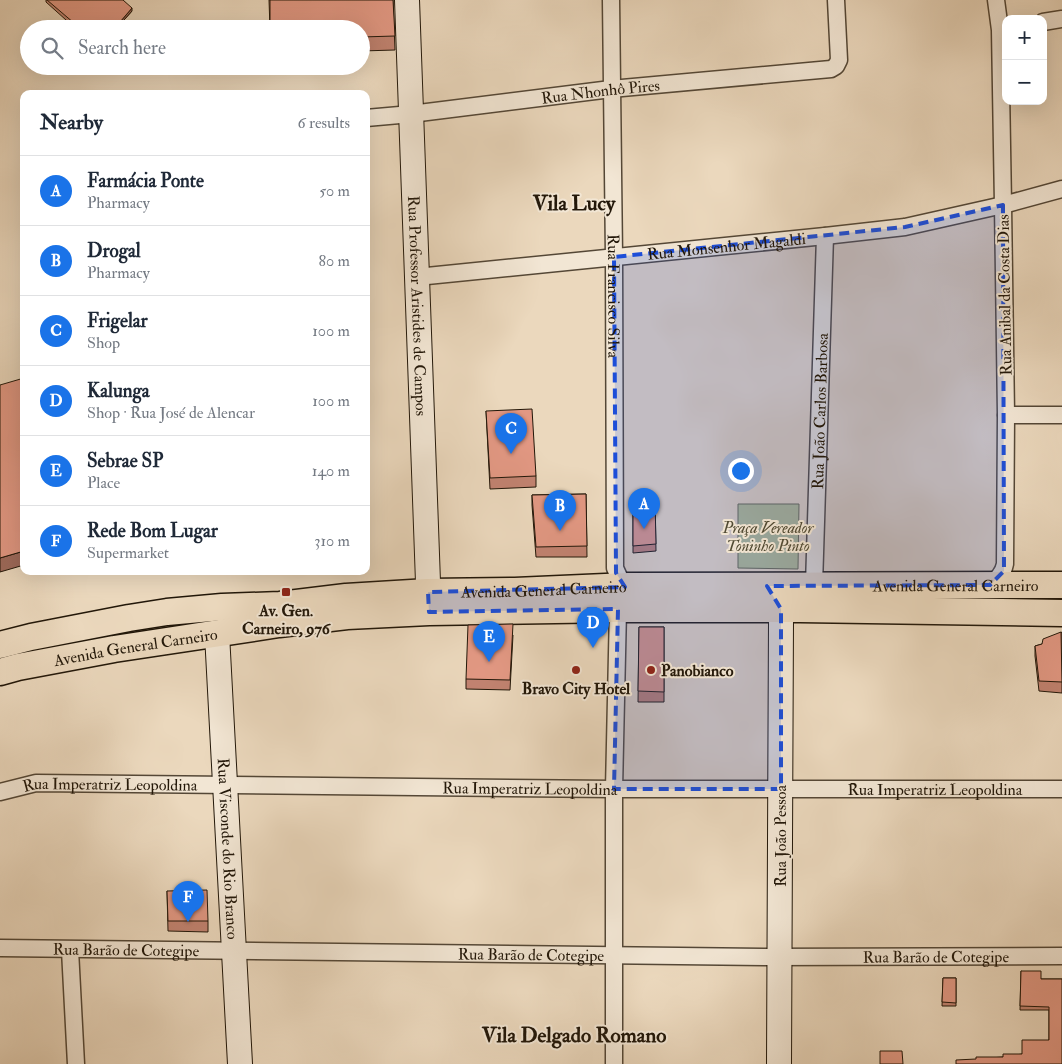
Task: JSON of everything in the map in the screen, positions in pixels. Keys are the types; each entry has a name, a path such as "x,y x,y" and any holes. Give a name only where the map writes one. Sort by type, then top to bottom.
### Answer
{"main road":[{"name":"Rua Professor Aristides de Campos","path":"407,0 429,602"},
{"name":"Avenida General Carneiro","path":"0,646 32,637 167,612 346,597 429,602 623,598 760,586 1062,585"},
{"path":"760,586 775,598 781,609"},
{"name":"Avenida General Carneiro","path":"623,598 781,609 1062,613"},
{"name":"Avenida General Carneiro","path":"0,672 114,649 279,624 347,616 429,602"},
{"name":"Rua João Pessoa","path":"779,1064 781,609"},
{"name":"Rua Visconde do Rio Branco","path":"217,634 240,1064"}],"street":[{"name":"Rua Francisco Silva","path":"611,0 615,568 620,578 623,598"},
{"name":"Rua Nhonhô Pires","path":"370,118 611,88 831,69 836,66 839,60 836,0"},
{"name":"Rua Anibal da Costa Dias","path":"996,0 1002,25"},
{"path":"1047,21 1062,19"},
{"name":"Rua Anibal da Costa Dias","path":"990,585 1004,571 1005,564 1006,415 1003,60"},
{"name":"Rua Monsenhor Magaldi","path":"417,277 905,227 1003,205 1062,189"},
{"name":"Rua João Carlos Barbosa","path":"814,585 825,236"},
{"path":"1006,415 1062,415"},
{"path":"614,1064 614,789 623,598"},
{"name":"Rua Imperatriz Leopoldina","path":"0,792 36,783 614,789 1062,789"},
{"name":"Rua Barão de Cotegipe","path":"0,948 614,955 1062,956"},
{"path":"70,950 76,1064"}],"highlighted area":[{"path":"1003,205 1004,571 990,585 767,586 781,609 781,789 614,789 618,609 429,612 428,592 625,587 616,573 614,257 905,227"}],"green space":[{"name":"Praça Vereador Toninho Pinto","path":"738,504 799,504 798,569 738,568"}],"building":[{"path":"47,0 123,0 132,8 122,20 70,20"},
{"path":"270,0 393,0 395,36 370,37 370,20 270,20"},
{"path":"20,379 20,552 0,558 0,385"},
{"path":"532,409 536,476 490,478 486,411"},
{"path":"586,494 587,546 536,547 532,495"},
{"path":"655,499 656,544 633,546 633,500"},
{"path":"513,624 510,680 466,679 468,625"},
{"name":"Panobianco","path":"639,627 664,627 664,692 638,691"},
{"path":"1061,632 1062,682 1039,681 1035,646 1042,644 1043,639"},
{"path":"207,890 208,921 168,921 167,891"},
{"path":"1021,971 1041,971 1041,979 1062,979 1062,1064 956,1064 956,1060 976,1059 976,1057 1003,1057 1003,1054 1022,1054 1022,1040 1049,1040 1049,1007 1020,1006"},
{"path":"943,978 956,978 956,1003 942,1002"},
{"path":"880,1051 902,1051 903,1064 880,1064"}],"place":[{"name":"Frigelar","path":"511,454"},
{"name":"Farmácia Ponte","path":"644,529"},
{"name":"Drogal","path":"560,531"},
{"name":"Av. Gen. Carneiro, 976","path":"286,592"},
{"name":"Kalunga","path":"593,648"},
{"name":"Sebrae SP","path":"489,662"},
{"name":"Bravo City Hotel","path":"576,670"},
{"name":"Panobianco","path":"651,670"},
{"name":"Rede Bom Lugar","path":"188,922"}],"district":[{"name":"Vila Lucy","path":"574,203"},
{"name":"Vila Delgado Romano","path":"574,1035"}]}
